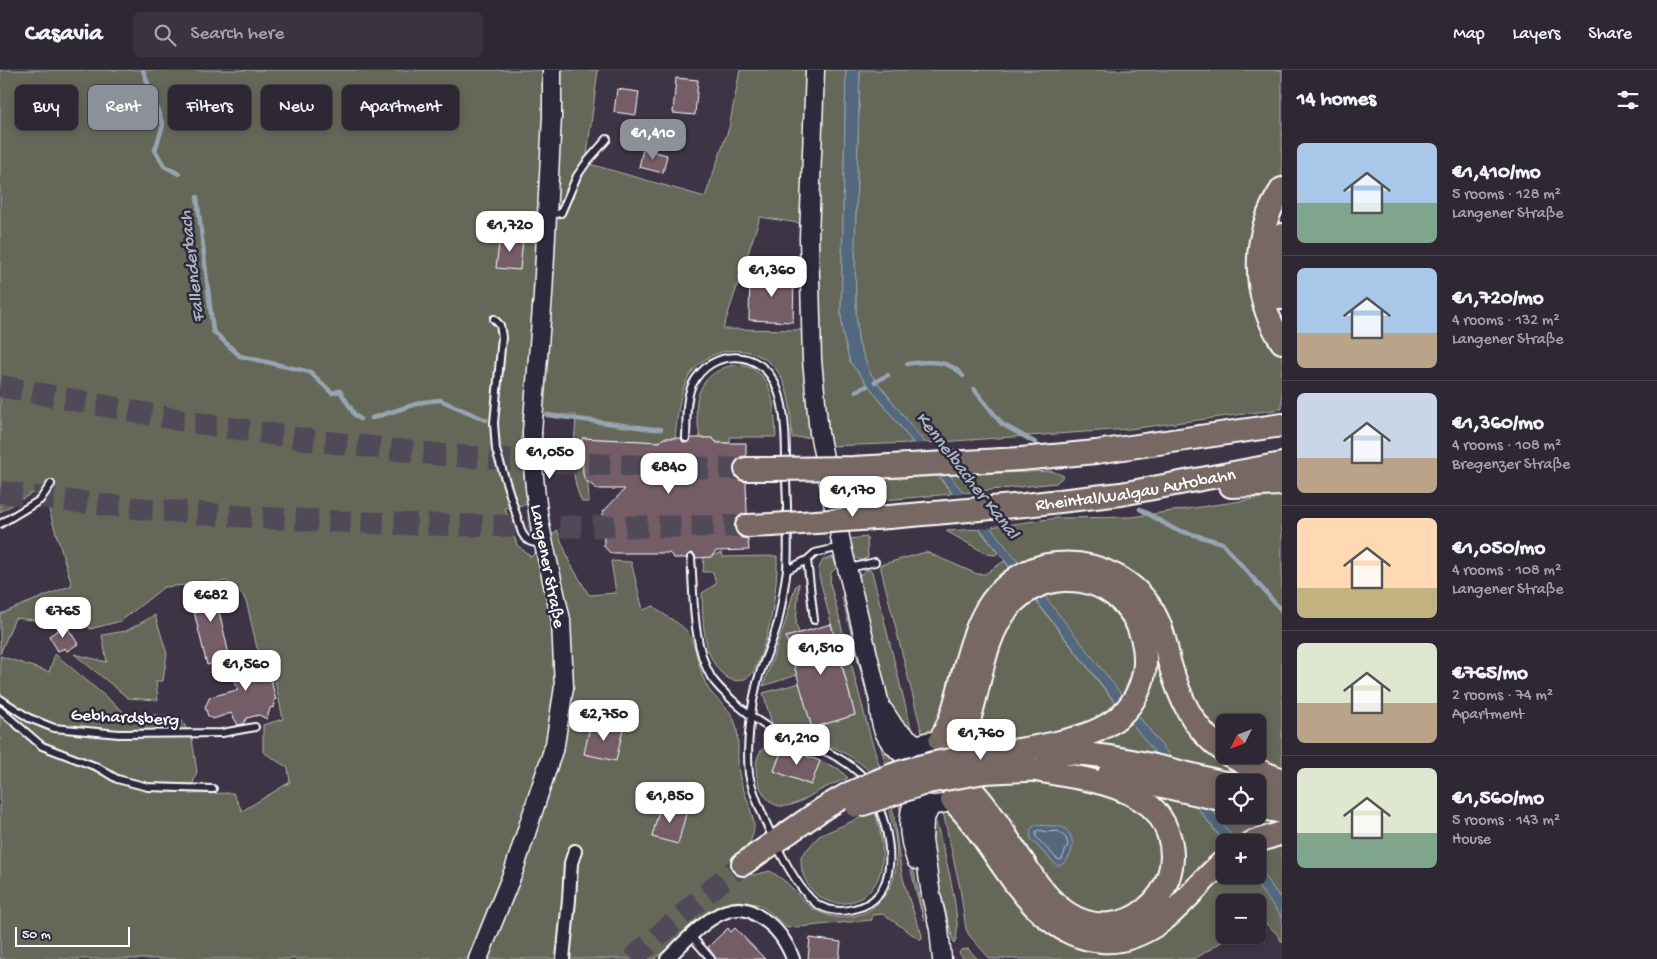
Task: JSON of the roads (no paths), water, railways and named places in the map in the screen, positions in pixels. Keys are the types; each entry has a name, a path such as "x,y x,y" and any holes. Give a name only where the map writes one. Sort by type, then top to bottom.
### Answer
{"highway":[{"path":"1282,189 1271,208 1265,226 1258,269 1260,289 1266,311 1275,332 1282,342"},
{"path":"1282,235 1277,266 1282,298"},
{"path":"746,470 853,468 1021,459 1096,452 1282,425"},
{"name":"Rheintal/Walgau Autobahn","path":"747,526 889,517 1025,505 1120,494 1282,464"},
{"path":"1120,494 1282,484"},
{"path":"948,746 967,727 994,633 1006,612 1014,590 1028,591 1051,564 1082,564 1098,568 1116,576 1137,592 1151,608 1156,618 1177,687 1185,706 1202,731 1216,744"},
{"path":"988,760 1057,742 1104,727 1126,709 1138,692 1143,678 1144,641 1136,620 1122,602 1099,586 1080,580 1058,580 1039,576"},
{"path":"743,864 824,808 853,800 907,771 940,762 1074,754 1122,759 1216,789"},
{"path":"950,796 975,793 988,809 1042,890 1054,903 1081,920 1093,923 1115,923 1134,917 1151,905 1159,896 1168,880 1172,863 1172,852 1166,827 1151,806 1124,790 1110,785 988,760"},
{"path":"1246,764 1282,780"},
{"path":"1031,769 1076,769 1145,781 1216,790"},
{"path":"1266,791 1282,792"},
{"path":"950,796 974,823 1036,908 1058,927 1082,938 1094,941 1119,940 1148,930 1174,910 1216,868"},
{"path":"1266,809 1282,812"},
{"path":"1266,838 1282,833"}],"main road":[{"name":"Langener Straße","path":"478,959 514,870 552,752 564,687 560,620 542,537 532,468 532,432 543,295 552,116 552,70"},
{"path":"815,70 809,238 812,360 819,433 842,547 879,701 912,752"},
{"path":"942,959 939,929 931,895 922,829 924,820 950,796 966,771 964,762 948,746 927,742 912,752 903,764 903,782 907,791 915,799 950,796"},
{"path":"915,799 909,817 909,834 914,853 931,895"}],"street":[{"path":"563,959 571,863 575,851"},
{"path":"667,959 718,913 733,909 749,910 766,921 780,935 793,959"}],"lane":[{"path":"547,215 561,213 586,163 607,139"},
{"path":"494,319 500,325 502,337 494,423 496,450 524,538 531,542 542,537"},
{"path":"686,438 688,397 696,378 707,367 722,359 740,358 758,363 774,379 781,401 785,433 787,570 778,622 758,678 751,716 749,773 753,789 784,836 799,884 809,897 820,906 833,910 845,911 861,907 876,897 886,883 889,858 882,815 866,780 847,762 834,755 775,732 751,716 718,686 708,670 696,623 692,558"},
{"path":"0,524 40,500 51,484"},
{"path":"787,570 807,560 815,553 842,547"},
{"path":"807,560 814,620"},
{"path":"847,569 875,562"},
{"name":"Gebhardsberg","path":"0,699 29,718 54,728 137,734 222,733 255,727"},
{"path":"0,710 42,746 97,767 117,779 148,787 213,788"},
{"path":"691,936 711,959"}],"water":[{"path":"846,70 860,70 855,245 856,310 858,341 870,373 1216,815 1216,824 1223,824 1231,834 1218,834 850,362 843,335 841,314"},
{"path":"1035,825 1059,826 1070,834 1072,840 1071,853 1064,863 1058,866 1031,839 1030,830"},
{"path":"1266,879 1282,900 1282,917 1266,897 1266,894 1256,884 1266,884"}],"waterway":[{"name":"Fallenderbach","path":"143,70 163,125 155,150 164,166 179,174"},
{"name":"Fallenderbach","path":"197,197 213,331 240,356 310,372 332,393 340,391 355,415 360,419"},
{"name":"Fallenderbach","path":"907,364 937,362 958,370 963,376"},
{"name":"Fallenderbach","path":"875,382 888,375"},
{"name":"Fallenderbach","path":"856,391 867,386"},
{"name":"Fallenderbach","path":"974,389 1002,424 1036,443"},
{"name":"Fallenderbach","path":"372,418 423,402 440,400 486,420"},
{"name":"Fallenderbach","path":"547,415 661,429"},
{"name":"Fallenderbach","path":"1140,509 1174,529 1222,543 1282,611"}],"tunnel":[{"path":"0,386 185,421 310,440 442,455 588,464 746,469"},
{"path":"0,492 93,504 280,519 467,525 747,526"},
{"path":"632,959 743,864"}],"water label":[{"name":"Kennelbacher Kanal","path":"969,474"}]}
